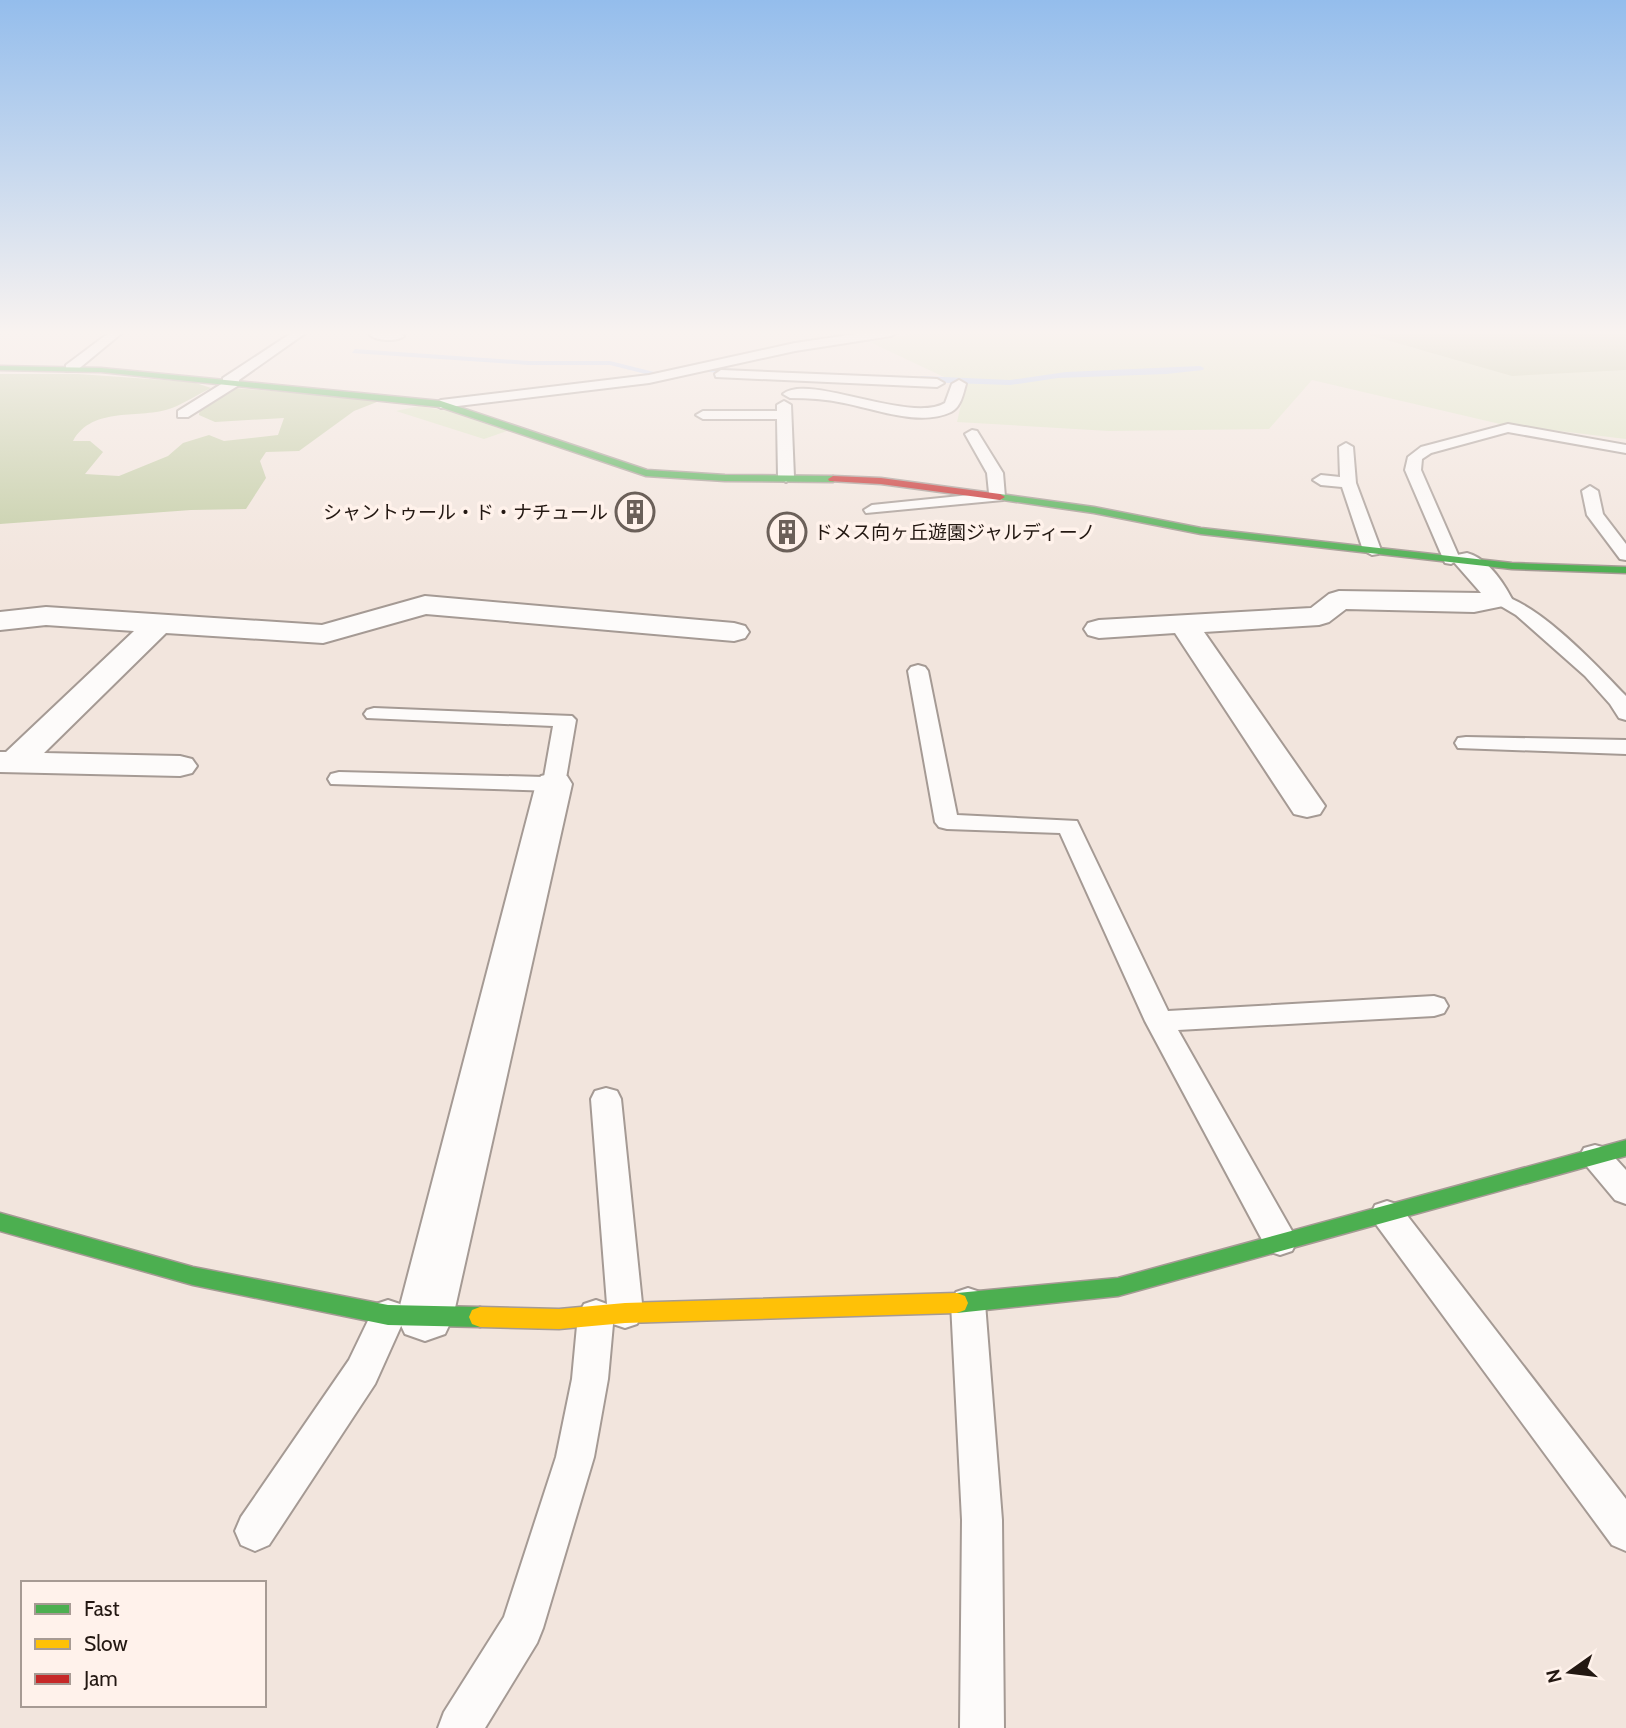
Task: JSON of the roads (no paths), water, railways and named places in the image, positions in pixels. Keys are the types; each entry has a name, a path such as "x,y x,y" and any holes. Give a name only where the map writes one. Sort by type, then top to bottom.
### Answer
{"street":[{"path":"468,413 646,473 725,478 786,477 881,481 1094,510 1201,531 1512,566 1626,570"},
{"path":"1091,625 1184,624 1320,616 1339,600 1474,603 1498,599 1492,588 1459,560"},
{"path":"0,621 46,616 323,635 425,605 734,632"},
{"path":"7,762 159,624"},
{"path":"1184,624 1307,806"},
{"path":"7,762 180,766"},
{"path":"406,1316 554,784"},
{"path":"0,1222 193,1276 406,1316 559,1319 611,1314 968,1303 1118,1287 1626,1149"}],"lane":[{"path":"703,415 719,413"},
{"path":"786,477 789,413"},
{"path":"1459,560 1413,470 1415,457 1426,450 1508,428 1626,449"},
{"path":"872,510 997,497 995,473 972,434"},
{"path":"1346,447 1348,483 1372,550"},
{"path":"1321,481 1348,483"},
{"path":"1590,491 1595,515 1626,555"},
{"path":"1498,599 1523,611 1592,672 1619,701 1626,714"},
{"path":"918,671 947,822 1069,826 1160,1021 1280,1241"},
{"path":"339,779 554,784 565,720 374,714"},
{"path":"1466,743 1626,747"},
{"path":"1160,1021 1434,1006"},
{"path":"460,1728 522,1628 575,1457 590,1379 611,1314 606,1099"},
{"path":"1595,1157 1626,1191"},
{"path":"1387,1214 1626,1531"},
{"path":"968,1303 982,1520 982,1728"},
{"path":"255,1531 362,1373 406,1316"}],"place":[{"name":"シャントゥール・ド・ナチュール","path":"635,512"},
{"name":"ドメス向ヶ丘遊園ジャルディーノ","path":"787,532"}]}
